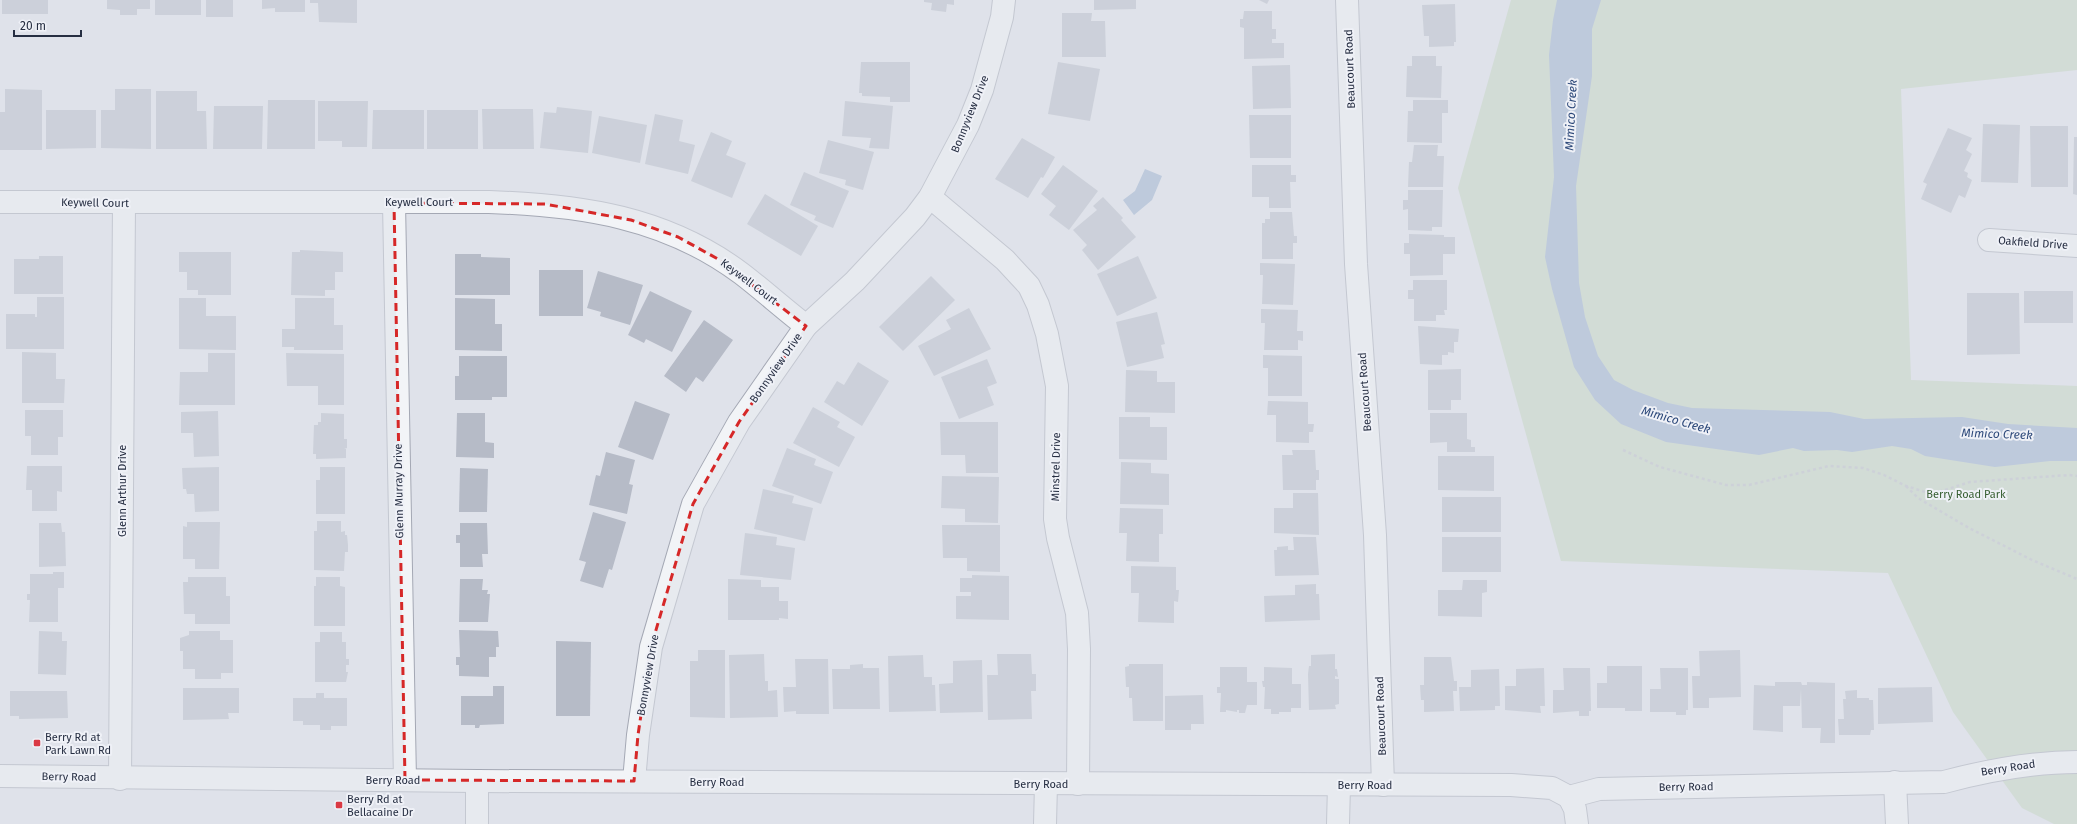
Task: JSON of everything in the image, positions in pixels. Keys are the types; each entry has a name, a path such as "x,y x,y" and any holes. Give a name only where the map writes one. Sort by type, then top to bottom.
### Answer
{"street":[{"name":"Bonnyview Drive","path":"634,781 638,735 651,647 693,504 739,422 806,326 855,281 915,217 930,197 968,125 982,90 1002,16 1004,0"},
{"name":"Beaucourt Road","path":"1347,0 1356,264 1375,535 1383,785"},
{"name":"Minstrel Drive","path":"930,197 1005,260 1029,286 1038,305 1047,334 1057,386 1055,519 1058,538 1077,613 1079,649 1078,784"},
{"name":"Keywell Court","path":"0,202 489,202 545,204 591,210 631,220 678,236 741,274 806,326"},
{"name":"Glenn Arthur Drive","path":"120,779 124,203"},
{"name":"Glenn Murray Drive","path":"394,203 405,780"},
{"name":"Oakfield Drive","path":"1989,240 2077,246"},
{"name":"Berry Road","path":"0,776 120,779 1532,785 1552,788 1569,797 1599,789 1944,782 1979,772 2013,766 2046,762 2077,762"},
{"path":"477,781 477,824"},
{"path":"1895,782 1897,824"},
{"path":"1045,824 1046,784"},
{"path":"1338,824 1339,785"},
{"path":"1569,797 1575,809 1577,824"}],"path":[{"path":"1623,450 1660,467 1726,485 1749,485 1829,466 1863,468 1884,475 1906,486 1932,494 1970,482 2069,475 2077,476"},
{"path":"1906,486 1918,498 1969,528 2032,560 2077,579"}],"highlighted area":[{"path":"394,203 545,204 631,220 678,237 718,259 806,326 739,422 693,504 651,647 638,735 634,781 405,780"}],"green space":[{"name":"Berry Road Park","path":"1511,0 2077,0 2077,70 1901,89 1911,380 2077,386 2077,824 2054,824 2022,808 1953,712 1888,573 1561,561 1458,188"}],"water":[{"name":"Mimico Creek","path":"1557,0 1601,0 1592,29 1592,76 1576,186 1579,283 1585,317 1598,356 1614,380 1633,390 1668,403 1692,408 1830,412 1864,419 1962,417 2008,424 2077,428 2077,461 2050,461 1995,467 1925,456 1911,449 1892,446 1852,452 1837,450 1804,451 1793,448 1759,455 1666,442 1621,424 1595,400 1574,367 1552,289 1545,257 1554,177 1549,55"},
{"path":"1145,169 1162,176 1152,200 1134,215 1123,200 1135,191"}],"building":[{"path":"2,0 48,0 48,14 2,14"},
{"path":"107,0 150,0 150,9 137,9 137,15 120,15 120,10 107,9"},
{"path":"155,0 201,0 201,15 155,15"},
{"path":"206,0 233,0 233,17 206,17"},
{"path":"262,0 305,0 305,12 275,12 275,8 262,9"},
{"path":"310,0 357,0 357,23 319,22 318,3 310,3"},
{"path":"924,0 954,0 954,5 947,4 946,12 931,10 932,3 924,2"},
{"path":"1094,0 1136,0 1136,9 1094,10"},
{"path":"1259,0 1269,0 1267,4"},
{"path":"1455,4 1456,42 1454,42 1454,46 1429,47 1429,36 1424,36 1422,5"},
{"path":"1244,11 1272,11 1272,29 1276,29 1276,39 1272,39 1272,43 1284,43 1284,58 1244,59 1244,28 1240,27 1240,19 1243,19"},
{"path":"1062,13 1092,13 1091,21 1105,21 1106,57 1062,57"},
{"path":"1412,56 1436,56 1436,66 1442,66 1441,98 1406,97 1407,66 1412,66"},
{"path":"861,62 910,62 910,102 890,102 890,97 862,96 862,93 859,93"},
{"path":"1058,62 1100,69 1090,121 1048,114"},
{"path":"1290,65 1291,108 1253,109 1252,66"},
{"path":"5,89 42,90 42,150 0,150 0,112 5,112"},
{"path":"115,89 151,89 151,149 101,148 101,110 115,110"},
{"path":"156,91 197,91 197,111 206,111 207,149 156,149"},
{"path":"268,100 315,100 315,149 267,149"},
{"path":"1413,100 1448,100 1448,113 1442,113 1442,143 1407,142 1408,111 1413,111"},
{"path":"318,101 368,101 367,147 342,147 342,141 318,141"},
{"path":"845,101 893,106 889,149 869,148 871,138 842,136"},
{"path":"214,106 263,106 262,149 213,149"},
{"path":"557,107 592,111 588,153 540,148 544,112 556,113"},
{"path":"482,109 533,109 534,149 483,149"},
{"path":"46,110 96,110 96,148 46,149"},
{"path":"373,110 424,110 424,149 372,149"},
{"path":"427,110 478,110 478,149 427,149"},
{"path":"655,114 683,120 679,141 695,145 688,174 645,164"},
{"path":"1249,115 1291,115 1291,158 1250,158"},
{"path":"599,116 647,125 640,163 592,153"},
{"path":"1983,124 2020,125 2018,183 1981,182"},
{"path":"2030,126 2068,126 2068,187 2031,187"},
{"path":"1948,128 1972,138 1966,150 1972,154 1964,171 1968,173 1967,177 1972,180 1965,198 1959,195 1951,213 1921,199 1927,184 1923,182"},
{"path":"711,132 732,141 726,155 746,163 732,198 691,181"},
{"path":"2074,137 2077,137 2077,195 2073,194"},
{"path":"1022,138 1055,157 1043,178 1041,177 1028,198 995,179"},
{"path":"828,140 874,152 863,190 845,185 846,180 819,173"},
{"path":"1414,145 1438,145 1437,156 1444,156 1443,187 1408,187 1409,162 1412,162"},
{"path":"1063,165 1098,191 1069,230 1049,215 1056,206 1041,194"},
{"path":"1252,165 1291,165 1291,175 1296,175 1296,182 1290,182 1291,208 1269,208 1269,197 1252,197"},
{"path":"804,172 849,191 833,228 814,220 816,216 790,205"},
{"path":"1408,190 1443,190 1442,227 1432,227 1432,231 1408,230 1408,209 1403,210 1403,200 1408,200"},
{"path":"765,194 818,226 801,256 747,224"},
{"path":"1103,197 1123,218 1121,220 1136,237 1098,270 1082,250 1087,245 1073,230 1097,210 1093,206"},
{"path":"1270,212 1292,212 1294,236 1297,236 1297,243 1293,243 1293,259 1262,259 1262,223 1265,223 1265,219 1270,219"},
{"path":"1409,234 1444,235 1444,237 1455,237 1455,254 1443,254 1443,275 1410,276 1410,254 1404,254 1404,243 1409,243"},
{"path":"300,250 343,252 343,272 335,272 335,290 325,290 325,296 291,295 292,252 300,252"},
{"path":"179,252 231,252 231,295 198,295 198,290 187,290 187,272 179,272"},
{"path":"455,254 481,254 481,257 510,258 510,295 455,295"},
{"path":"39,256 63,256 63,294 14,294 14,259 39,259"},
{"path":"1138,256 1157,298 1117,316 1097,274"},
{"path":"1260,263 1295,264 1293,305 1262,304 1263,275 1260,275"},
{"path":"539,270 583,270 583,316 539,316"},
{"path":"598,271 643,285 630,325 600,316 601,312 587,308"},
{"path":"931,276 955,300 903,351 879,327"},
{"path":"1413,280 1447,280 1447,310 1444,310 1445,315 1436,315 1436,321 1414,321 1414,299 1408,299 1408,290 1413,290"},
{"path":"650,291 692,311 672,352 646,339 644,343 628,335"},
{"path":"2024,291 2073,291 2073,323 2024,323"},
{"path":"1967,293 2019,293 2020,354 1967,355"},
{"path":"37,297 64,297 64,349 6,349 6,314 35,314 35,317 37,317"},
{"path":"179,298 206,298 206,316 236,316 236,350 179,349"},
{"path":"295,298 334,298 334,325 343,325 343,350 294,350 294,347 282,347 282,329 295,329"},
{"path":"455,298 495,299 495,324 502,324 502,351 455,350"},
{"path":"969,308 991,349 934,376 918,346 951,329 946,320"},
{"path":"1261,309 1298,310 1297,331 1303,331 1303,341 1298,340 1298,350 1264,350 1265,323 1261,323"},
{"path":"1157,312 1165,344 1161,345 1164,358 1127,367 1116,322"},
{"path":"704,320 733,340 703,382 696,377 686,392 664,376"},
{"path":"1418,326 1459,329 1458,342 1454,342 1454,353 1448,352 1448,355 1442,355 1442,365 1420,364"},
{"path":"22,352 56,353 56,379 65,379 64,403 22,403"},
{"path":"208,353 235,353 235,405 179,405 180,372 208,372"},
{"path":"286,353 344,354 344,405 318,405 318,386 287,386"},
{"path":"1263,355 1302,356 1302,396 1268,396 1268,368 1263,368"},
{"path":"459,356 507,356 507,397 492,397 492,400 455,400 455,376 459,376"},
{"path":"987,359 997,383 987,387 994,405 959,419 941,377"},
{"path":"858,362 889,381 862,426 824,402 837,381 844,385"},
{"path":"1461,369 1461,400 1451,400 1451,410 1428,410 1428,370"},
{"path":"1126,370 1157,371 1157,382 1175,382 1175,413 1125,412"},
{"path":"635,401 670,414 653,460 618,447"},
{"path":"1268,401 1308,402 1308,424 1314,424 1313,432 1309,432 1309,443 1276,442 1276,415 1267,415"},
{"path":"813,407 840,422 837,427 855,437 839,467 793,443"},
{"path":"25,410 63,410 63,437 58,437 58,455 31,455 31,436 25,436"},
{"path":"218,411 219,456 194,457 193,433 181,433 181,412"},
{"path":"321,413 344,414 344,439 347,439 347,448 344,449 346,449 346,458 316,459 316,454 313,454 314,425 318,425 318,422 321,422"},
{"path":"457,413 485,413 485,442 494,443 494,458 456,457"},
{"path":"1430,413 1467,413 1467,439 1471,440 1471,447 1475,447 1475,452 1447,452 1447,442 1430,443"},
{"path":"1119,417 1150,417 1150,427 1167,427 1167,460 1119,459"},
{"path":"940,422 998,422 998,473 966,473 965,455 941,455"},
{"path":"787,448 816,459 814,465 833,472 821,504 772,486"},
{"path":"1292,450 1315,450 1316,470 1319,470 1319,480 1316,480 1316,490 1283,490 1282,455 1293,455"},
{"path":"606,452 635,460 629,484 633,485 627,514 589,505 596,475 600,476"},
{"path":"1438,456 1494,456 1494,491 1438,490"},
{"path":"1121,462 1151,463 1151,473 1169,474 1169,505 1120,504"},
{"path":"27,466 62,466 62,492 57,491 57,511 32,511 32,490 26,490"},
{"path":"219,467 219,511 195,512 194,494 187,494 186,489 183,489 182,468"},
{"path":"320,467 345,467 345,514 316,514 316,480 320,480"},
{"path":"460,468 488,469 487,512 459,512"},
{"path":"942,476 999,477 998,523 965,522 965,509 941,508"},
{"path":"763,489 794,496 792,503 813,508 805,541 754,529"},
{"path":"1293,493 1318,493 1319,535 1274,533 1274,508 1293,508"},
{"path":"1442,497 1501,497 1501,532 1442,532"},
{"path":"1120,508 1163,509 1163,534 1159,534 1159,562 1126,561 1127,533 1119,533"},
{"path":"593,512 626,522 612,570 609,569 603,588 580,581 586,562 579,560"},
{"path":"317,521 341,521 341,532 345,531 348,545 348,552 345,552 344,571 314,570 314,531 317,531"},
{"path":"187,522 220,522 219,569 195,569 195,559 183,559 183,526 187,527"},
{"path":"39,523 61,523 62,532 65,532 66,566 39,567"},
{"path":"460,523 487,523 488,554 482,554 483,567 460,567 460,543 456,543 456,535 460,535"},
{"path":"942,525 1000,525 1000,572 967,571 967,558 943,558"},
{"path":"745,533 777,537 776,545 795,548 791,580 740,575"},
{"path":"1293,537 1316,537 1319,575 1275,576 1274,550 1277,550 1277,547 1288,546 1288,550 1294,550"},
{"path":"1442,537 1501,537 1501,572 1442,572"},
{"path":"1131,566 1176,567 1176,590 1179,590 1178,602 1174,601 1174,623 1138,622 1139,593 1131,593"},
{"path":"53,572 64,572 64,588 58,588 58,622 29,622 30,600 27,600 27,594 30,594 30,574 53,574"},
{"path":"972,575 1009,576 1009,620 956,619 956,596 971,596 971,592 960,592 960,578 972,578"},
{"path":"188,577 226,577 226,596 230,596 230,624 195,624 195,614 184,614 183,582 188,582"},
{"path":"316,577 340,577 340,586 345,587 345,626 314,626 314,586 316,586"},
{"path":"460,579 483,579 482,590 488,590 487,594 490,594 488,622 459,622"},
{"path":"728,579 761,580 761,587 779,587 779,601 788,601 788,619 728,620"},
{"path":"1463,580 1487,580 1487,592 1482,593 1482,617 1438,616 1438,590 1462,590"},
{"path":"1316,584 1316,594 1319,594 1320,620 1265,622 1264,596 1295,595 1295,585"},
{"path":"459,630 498,631 499,647 496,647 496,657 489,657 489,677 459,676 459,665 456,665 456,657 460,657"},
{"path":"39,631 62,632 62,641 67,641 66,675 38,674"},
{"path":"189,631 220,631 220,640 233,640 233,673 221,673 221,679 195,679 195,669 183,669 183,651 180,651 180,638 189,635"},
{"path":"320,632 342,632 342,642 346,642 346,659 349,659 349,665 346,665 346,672 348,672 346,682 315,682 315,642 320,642"},
{"path":"556,641 591,642 590,716 556,716"},
{"path":"698,650 725,650 725,718 690,717 690,661 698,661"},
{"path":"1740,650 1741,697 1709,698 1709,708 1693,708 1692,676 1700,676 1699,651"},
{"path":"764,654 765,681 768,681 768,691 777,690 778,717 730,718 729,655"},
{"path":"997,654 1031,654 1032,674 1036,674 1036,691 1031,691 1032,719 988,720 987,675 998,675"},
{"path":"1335,654 1335,669 1337,669 1338,677 1335,676 1335,679 1339,679 1339,704 1335,705 1336,709 1309,710 1308,674 1309,666 1311,666 1311,655"},
{"path":"923,655 924,677 932,677 932,685 935,685 936,711 889,712 888,656"},
{"path":"1424,657 1451,657 1454,681 1457,681 1457,691 1453,691 1454,711 1424,712 1424,700 1421,700 1420,685 1424,685"},
{"path":"795,659 828,659 829,714 796,714 796,711 784,712 783,687 796,687"},
{"path":"982,660 983,712 940,713 939,684 953,683 953,661"},
{"path":"863,664 863,668 879,668 880,709 833,709 832,669 850,669 850,665"},
{"path":"1129,664 1163,664 1163,721 1133,721 1132,698 1129,698 1129,687 1126,687 1125,667 1129,666"},
{"path":"1607,666 1642,666 1642,711 1625,711 1625,708 1597,708 1597,683 1607,683"},
{"path":"1220,667 1247,667 1247,682 1257,682 1257,705 1247,705 1245,713 1239,713 1239,710 1237,710 1237,712 1226,710 1226,712 1220,712 1221,693 1217,693 1217,687 1220,687"},
{"path":"1264,667 1292,668 1292,684 1301,684 1301,708 1291,708 1291,712 1279,712 1279,714 1271,714 1271,709 1264,709 1265,687 1263,687 1262,681 1264,681"},
{"path":"1544,668 1545,706 1540,706 1541,713 1505,710 1505,686 1516,686 1516,669"},
{"path":"1563,668 1590,668 1591,711 1589,711 1589,716 1579,716 1579,711 1553,713 1553,690 1564,690"},
{"path":"1660,668 1688,668 1688,710 1686,710 1686,715 1676,715 1676,712 1650,712 1650,689 1661,689"},
{"path":"1499,669 1500,706 1495,706 1495,710 1460,711 1459,687 1471,687 1471,670"},
{"path":"1775,682 1801,682 1802,685 1807,685 1807,682 1835,683 1835,743 1820,743 1821,728 1802,728 1801,689 1800,706 1783,706 1783,732 1753,730 1754,685 1775,686"},
{"path":"493,686 504,686 504,724 480,725 479,728 475,728 475,725 461,725 461,696 493,696"},
{"path":"1932,687 1933,722 1878,724 1878,688"},
{"path":"183,688 239,688 239,713 228,713 229,719 183,720"},
{"path":"1857,690 1857,698 1869,698 1869,700 1873,700 1874,730 1871,730 1870,735 1839,735 1838,719 1844,719 1843,699 1846,699 1845,691"},
{"path":"10,691 67,691 68,718 19,719 19,716 10,716"},
{"path":"316,693 324,693 324,698 347,698 347,726 331,726 331,730 320,730 320,725 303,725 303,721 293,721 293,698 316,698"},
{"path":"1203,695 1204,724 1191,724 1191,730 1165,730 1165,696"}],"place":[{"name":"Berry Rd at Park Lawn Rd","path":"37,743"},
{"name":"Berry Rd at Bellacaine Dr","path":"339,805"}]}
